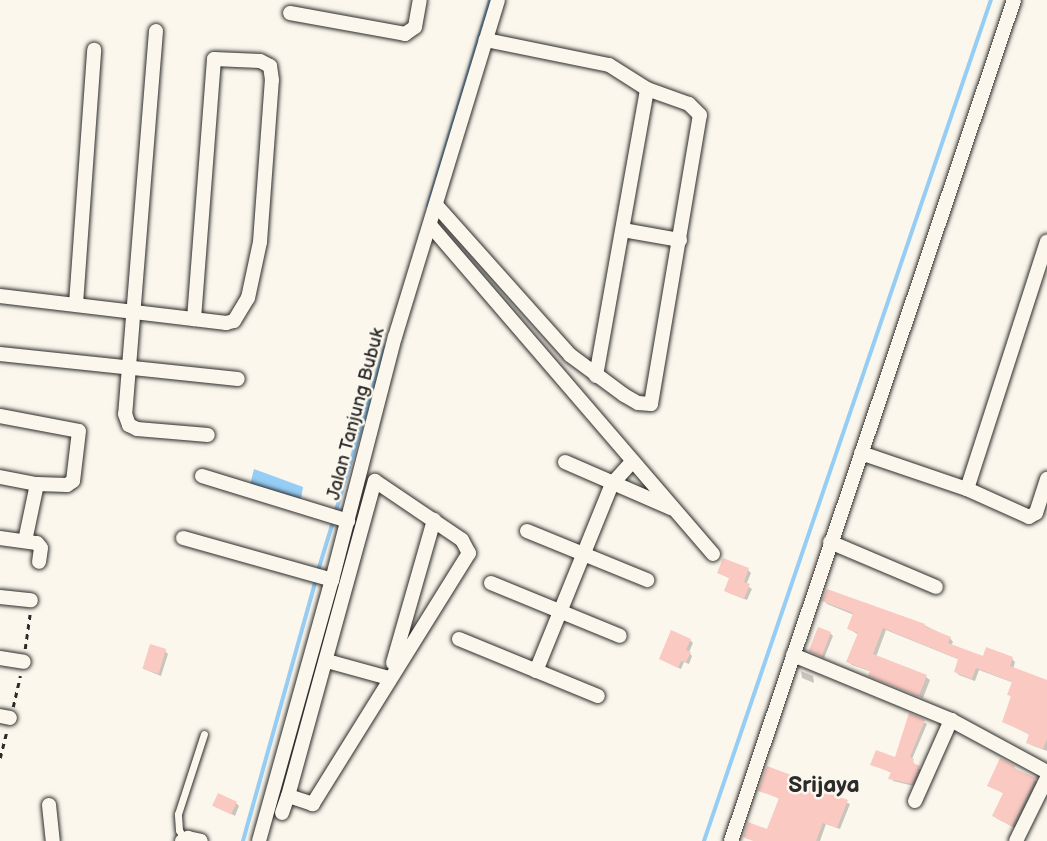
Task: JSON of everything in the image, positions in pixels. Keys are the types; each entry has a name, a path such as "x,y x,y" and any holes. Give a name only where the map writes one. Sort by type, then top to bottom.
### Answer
{"street":[{"path":"290,13 405,34 415,27 421,0"},
{"name":"Jalan Tanjung Bubuk","path":"259,841 313,650 328,579 395,337 498,0"},
{"path":"731,841 1014,0"},
{"path":"156,31 125,414 129,425 148,430 208,435"},
{"path":"436,205 570,355 596,376 638,403 651,404 700,115 689,104 647,89 621,71 596,61 486,40"},
{"path":"76,304 94,50"},
{"path":"0,296 194,319 234,321 243,308 253,281 260,242 272,80 270,66 260,61 214,59 194,319"},
{"path":"596,376 647,89"},
{"path":"430,225 713,554"},
{"path":"623,230 680,240"},
{"path":"967,489 1047,242"},
{"path":"0,354 238,379"},
{"path":"0,416 79,431 71,483 37,484 0,477"},
{"path":"861,453 967,489 1029,517 1036,513 1047,479"},
{"path":"565,461 676,510"},
{"path":"536,671 612,484 633,461"},
{"path":"202,477 344,520"},
{"path":"270,801 285,805 313,804 389,678 468,558 467,544 375,481 285,805"},
{"path":"25,541 37,484"},
{"path":"389,678 434,520"},
{"path":"527,531 647,580"},
{"path":"0,538 41,546 39,562"},
{"path":"183,538 328,579"},
{"path":"830,542 936,587"},
{"path":"491,583 620,636"},
{"path":"0,597 31,600"},
{"path":"459,639 598,696"},
{"path":"313,650 327,658 389,678"},
{"path":"793,655 951,720 1047,772"},
{"path":"0,658 24,662"},
{"path":"915,800 951,720"},
{"path":"1016,841 1047,778"},
{"path":"49,805 53,841"},
{"path":"183,840 201,841"}],"lane":[{"path":"183,840 178,814 204,734"}],"path":[{"path":"24,662 31,600"}],"water":[{"path":"254,469 303,487 300,505 249,489"}],"building":[{"path":"723,558 749,568 744,582 750,584 744,599 724,591 729,578 717,573"},
{"path":"827,589 925,624 924,626 951,637 948,643 983,656 986,647 1013,657 1010,666 1047,680 1047,739 1043,749 1026,743 1029,734 1002,722 1011,696 1007,695 1012,682 976,668 972,679 954,672 958,659 883,628 873,654 927,675 919,696 868,676 870,671 846,662 858,633 847,629 853,613 822,601"},
{"path":"818,627 831,632 822,656 809,651"},
{"path":"671,630 691,639 686,650 691,652 686,662 681,661 678,668 659,659"},
{"path":"150,644 166,649 159,674 142,669"},
{"path":"909,713 925,720 910,757 914,759 913,763 920,766 912,784 888,779 891,772 870,765 876,750 895,757"},
{"path":"1000,758 1036,778 1012,826 992,816 1003,793 987,786"},
{"path":"767,766 791,775 790,779 848,800 837,828 823,823 816,841 753,841 743,837 748,822 767,829 779,798 758,791"},
{"path":"218,793 237,802 231,815 212,806"}],"waterway":[{"path":"428,206 490,0"},
{"path":"704,841 991,0"},
{"path":"335,514 385,347"},
{"path":"318,571 333,522"},
{"path":"243,841 316,579"}],"district":[{"name":"Srijaya","path":"824,785"}]}
